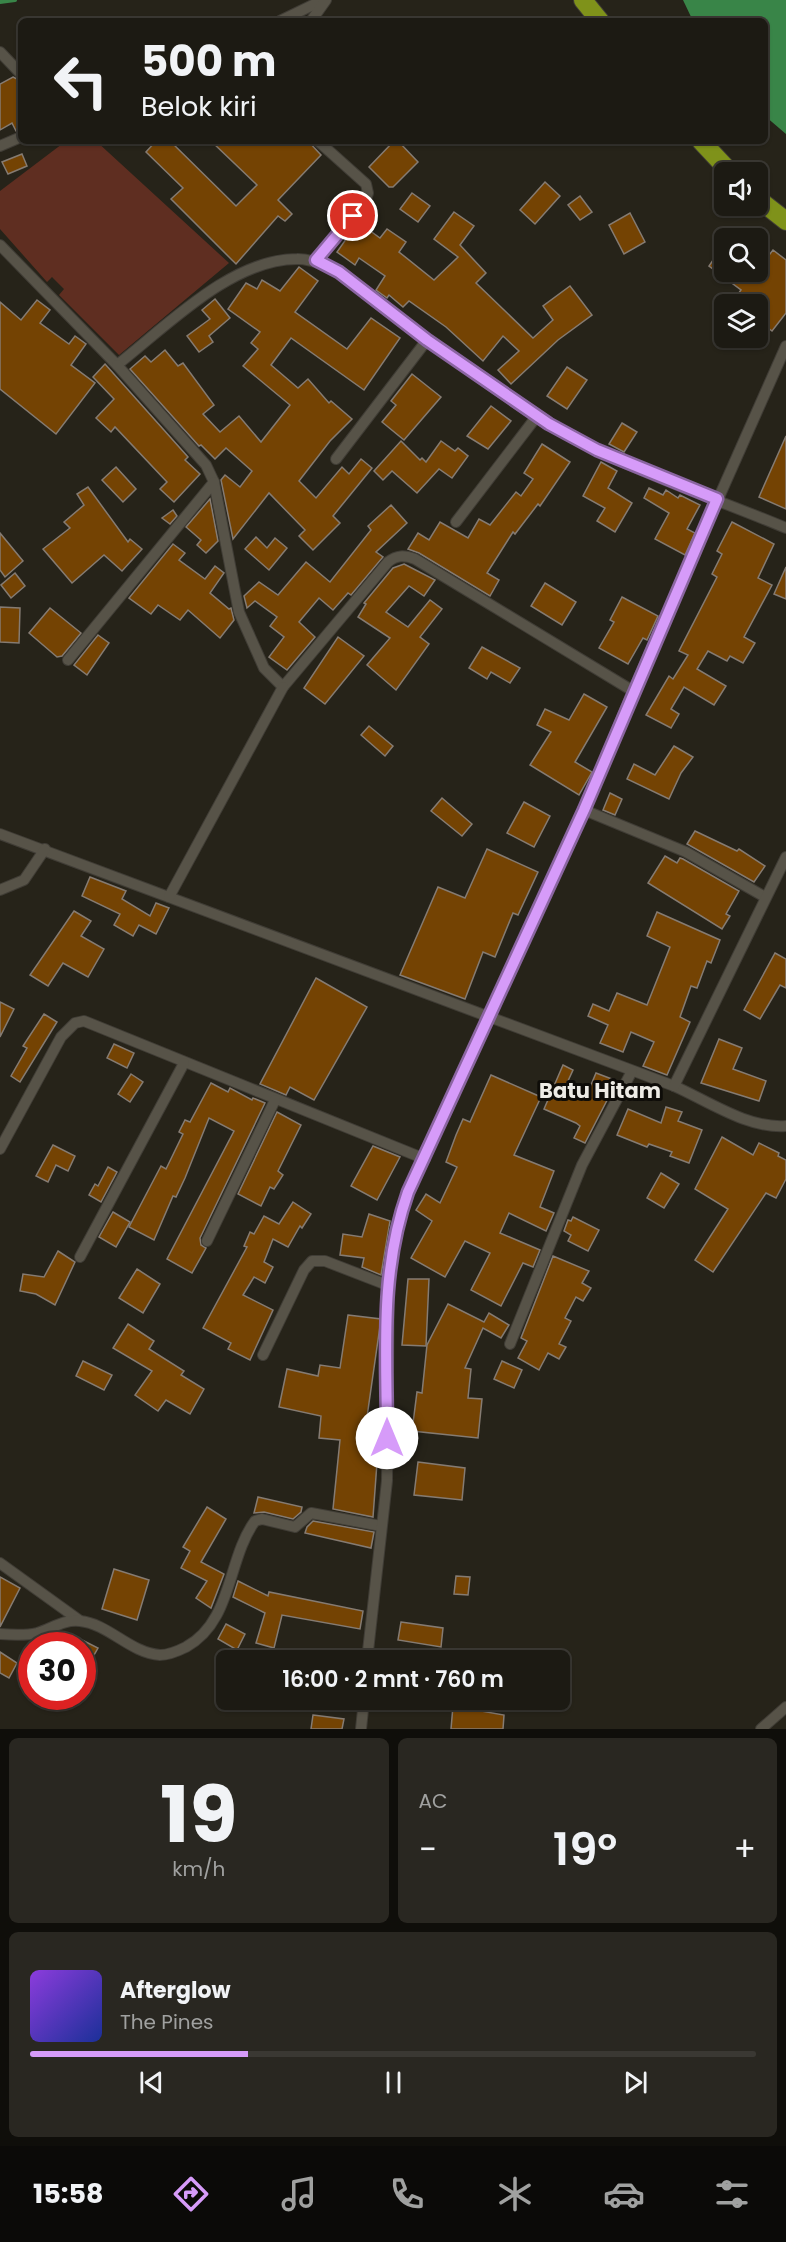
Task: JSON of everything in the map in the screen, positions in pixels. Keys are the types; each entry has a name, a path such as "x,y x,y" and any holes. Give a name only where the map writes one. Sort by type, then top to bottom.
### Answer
{"highway":[{"path":"583,0 598,18"},
{"path":"704,144 721,162"},
{"path":"768,207 786,221"}],"street":[{"path":"286,18 324,0"},
{"path":"313,18 324,0"},
{"path":"0,52 18,71"},
{"path":"0,146 18,138"},
{"path":"316,260 365,202 368,193 366,184 321,144"},
{"path":"0,245 117,365 199,456 214,482 239,612 264,668 284,687"},
{"path":"117,365 229,278 255,266 278,260 316,260 339,272 427,340 537,416 597,450 786,528"},
{"path":"336,459 427,340"},
{"path":"368,1650 387,1481 387,1285 395,1230 408,1192 584,810 633,691 786,346"},
{"path":"456,522 537,416"},
{"path":"68,660 214,482"},
{"path":"169,897 284,687 388,562 396,557 406,556 415,559 633,691"},
{"path":"584,810 686,852 765,897"},
{"path":"0,834 674,1086 751,1121 764,1125 786,1126"},
{"path":"0,890 24,880 45,849"},
{"path":"674,1086 786,857"},
{"path":"0,1149 61,1037 75,1023 92,1023 184,1063 425,1159"},
{"path":"80,1257 184,1063"},
{"path":"510,1344 582,1165 632,1071"},
{"path":"207,1241 275,1100"},
{"path":"263,1355 304,1270 312,1261 325,1261 387,1285"},
{"path":"0,1563 79,1620 98,1626 133,1646 159,1655 175,1652 190,1644 207,1628 217,1613 255,1521 262,1519 295,1527 311,1513 381,1526"},
{"path":"0,1634 37,1633 58,1624 79,1620"},
{"path":"761,1729 786,1707"},
{"path":"361,1729 363,1710"}],"shaded area":[{"path":"683,0 786,0 786,134 768,119 768,18 692,18"},
{"path":"62,144 99,144 229,263 119,355 59,295 64,289 52,277 47,282 0,229 0,191"}],"building":[{"path":"13,77 18,80 18,131 16,131 12,123 0,130 0,84"},
{"path":"153,144 173,144 236,206 257,185 214,144 311,144 321,155 278,200 292,214 285,221 278,216 236,264 171,199 183,188 146,152"},
{"path":"391,144 401,144 418,162 393,187 389,187 369,167"},
{"path":"22,154 27,166 8,174 2,162"},
{"path":"545,182 560,196 535,224 520,210"},
{"path":"412,193 430,206 418,222 400,209"},
{"path":"580,196 592,212 580,220 568,205"},
{"path":"454,212 474,226 460,245 486,273 476,283 533,338 553,320 543,306 570,286 592,315 558,340 511,384 498,370 519,351 503,336 483,361 446,327 409,301 403,307 389,295 387,298 376,290 385,276 359,258 355,265 337,252 358,222 380,238 387,229 406,242 399,252 434,280 458,257 434,239"},
{"path":"630,213 645,242 624,254 609,225"},
{"path":"773,250 786,260 786,313 772,331 768,328 768,294 738,294 741,290 730,282 768,282 768,256"},
{"path":"714,259 714,270 709,266"},
{"path":"299,267 318,281 295,312 347,349 371,318 400,338 364,390 291,338 271,365 298,388 308,379 329,403 331,401 352,419 330,441 299,481 316,498 342,467 349,474 361,459 372,468 333,516 340,523 313,550 299,536 305,530 269,493 233,539 221,480 225,475 240,487 252,471 226,448 215,459 201,445 199,446 130,369 145,356 151,362 165,350 178,366 183,363 214,405 203,414 220,432 239,416 261,442 290,405 243,366 258,349 251,343 260,332 228,309 246,283 257,289 262,280 280,291"},
{"path":"215,299 230,318 209,336 213,342 199,352 187,336 210,319 202,310"},
{"path":"37,300 50,310 40,323 69,344 75,336 86,344 71,365 95,383 56,434 0,389 0,302 21,320"},
{"path":"105,364 188,457 185,460 200,474 174,502 160,489 167,482 115,427 111,432 96,418 114,399 93,377"},
{"path":"567,367 587,380 567,409 547,396"},
{"path":"412,374 441,397 404,440 382,422 396,405 391,401"},
{"path":"491,406 511,421 488,449 467,436"},
{"path":"622,423 637,432 624,452 609,444"},
{"path":"786,436 786,509 759,497"},
{"path":"401,441 420,460 422,458 426,462 441,441 455,451 458,448 468,456 452,478 439,469 417,493 392,471 383,480 374,471"},
{"path":"542,444 570,462 540,506 538,504 515,534 513,532 487,573 499,580 490,596 419,553 408,549 418,533 429,540 440,522 468,538 479,519 490,525 516,492 521,496 533,479 524,473"},
{"path":"601,462 617,471 608,488 632,503 615,532 597,521 605,508 583,496"},
{"path":"116,467 136,489 123,502 102,480"},
{"path":"88,487 128,542 130,539 142,549 122,571 104,555 72,583 43,549 70,528 64,522 84,505 77,494"},
{"path":"649,488 663,495 666,490 678,498 680,495 700,505 687,529 695,533 685,555 655,539 669,513 644,498"},
{"path":"210,499 218,541 206,553 197,545 201,540 186,527"},
{"path":"391,505 407,523 376,552 383,557 351,595 348,593 333,610 319,598 299,622 315,637 287,670 269,657 284,637 270,626 277,617 255,601 247,608 244,596 259,582 278,595 306,562 330,582 371,530 368,526"},
{"path":"173,510 177,516 170,524 162,518"},
{"path":"732,522 774,544 758,578 772,585 744,637 755,643 743,663 730,656 727,661 708,651 697,669 726,686 714,705 684,687 671,709 679,714 671,728 646,715 669,676 673,679 688,655 679,651 717,577 712,574 722,554 717,551"},
{"path":"0,533 23,561 5,577 0,570"},
{"path":"256,537 267,548 275,538 287,548 269,570 245,549"},
{"path":"173,544 185,553 179,560 205,579 215,566 224,573 210,593 229,609 231,608 234,620 220,638 188,610 180,620 158,605 151,614 129,598"},
{"path":"404,564 435,580 424,596 409,586 386,612 408,627 430,600 442,609 420,637 429,644 396,690 367,665 390,638 358,617 366,604 364,603 393,568"},
{"path":"786,567 786,599 774,594"},
{"path":"15,573 25,586 11,598 1,585"},
{"path":"545,583 576,602 562,625 531,606"},
{"path":"622,597 658,616 647,640 643,638 628,664 599,648 614,622 610,620"},
{"path":"0,607 20,608 19,643 0,642"},
{"path":"50,608 81,633 62,656 57,657 29,633"},
{"path":"98,635 109,643 87,675 74,665"},
{"path":"338,637 364,656 325,704 304,688"},
{"path":"482,647 520,668 510,683 491,672 487,679 469,668"},
{"path":"584,694 607,707 575,762 592,772 579,795 530,765 551,732 537,725 545,709 569,720"},
{"path":"369,726 393,746 385,756 361,735"},
{"path":"674,746 693,757 681,773 669,799 627,779 634,764 655,775"},
{"path":"610,793 622,799 615,815 603,810"},
{"path":"442,798 472,824 462,836 431,811"},
{"path":"524,802 550,816 534,847 507,833"},
{"path":"695,831 737,851 739,849 765,866 754,882 687,844"},
{"path":"487,849 538,872 518,915 513,913 495,957 483,952 465,999 400,975 438,887 465,898"},
{"path":"665,856 677,863 680,858 683,859 739,891 726,914 730,916 722,929 648,883"},
{"path":"90,877 126,891 122,899 150,916 156,903 169,908 156,934 139,925 133,936 114,925 120,914 82,896"},
{"path":"74,911 91,921 81,936 104,949 88,977 63,963 48,986 30,975"},
{"path":"657,912 720,940 711,963 707,961 697,988 691,986 680,1017 690,1022 667,1075 643,1066 654,1042 631,1032 623,1052 600,1043 608,1025 588,1016 593,1004 609,1011 617,993 647,1005 670,947 647,936"},
{"path":"775,953 786,959 786,988 780,985 760,1019 744,1010"},
{"path":"316,978 367,1007 314,1100 290,1087 286,1095 260,1084"},
{"path":"0,1002 14,1009 0,1037"},
{"path":"44,1014 57,1022 20,1082 11,1076 27,1048 23,1046"},
{"path":"719,1039 742,1048 733,1069 766,1081 759,1101 701,1083"},
{"path":"114,1044 134,1053 127,1068 107,1058"},
{"path":"563,1065 573,1070 567,1083 588,1092 596,1073 617,1081 585,1143 574,1138 580,1126 544,1109"},
{"path":"131,1074 143,1082 130,1102 118,1094"},
{"path":"491,1075 541,1097 514,1155 554,1171 540,1207 554,1213 546,1231 509,1213 500,1233 540,1250 533,1267 523,1263 501,1306 471,1290 490,1253 465,1241 445,1277 411,1258 432,1221 416,1210 426,1194 440,1203 457,1167 446,1162 456,1135 463,1119 470,1122"},
{"path":"211,1083 228,1092 230,1088 252,1100 253,1098 265,1103 200,1238 201,1245 206,1248 192,1273 167,1259 234,1131 209,1118 185,1178 176,1197 173,1196 154,1240 129,1227 161,1166 166,1169 183,1134 179,1132 185,1120 190,1122"},
{"path":"666,1107 682,1112 678,1121 702,1130 689,1163 670,1156 672,1152 649,1144 647,1147 617,1135 628,1109 661,1123"},
{"path":"277,1112 301,1125 278,1171 283,1175 274,1189 270,1187 261,1206 238,1194"},
{"path":"722,1137 753,1155 759,1143 779,1153 778,1156 786,1160 786,1179 776,1198 766,1193 713,1272 695,1260 728,1209 695,1189"},
{"path":"53,1145 75,1156 68,1171 56,1165 48,1182 36,1176"},
{"path":"373,1146 400,1157 377,1200 351,1186"},
{"path":"108,1167 117,1172 101,1202 89,1195 95,1184 98,1186"},
{"path":"661,1173 679,1184 664,1208 647,1198"},
{"path":"293,1202 311,1214 302,1228 300,1226 288,1247 273,1239 264,1262 273,1267 265,1283 254,1277 243,1295 273,1310 250,1360 228,1349 231,1343 203,1328 247,1247 244,1246 250,1232 254,1234 264,1216 279,1224"},
{"path":"113,1212 130,1222 116,1247 99,1237"},
{"path":"369,1214 390,1221 381,1275 362,1267 364,1258 340,1255 343,1234 362,1237"},
{"path":"573,1217 599,1230 588,1251 568,1241 571,1235 564,1231 568,1220 571,1221"},
{"path":"58,1251 75,1262 55,1305 36,1294 20,1291 23,1274 44,1277"},
{"path":"553,1256 589,1271 582,1283 591,1288 583,1301 576,1297 565,1318 571,1321 559,1344 566,1347 559,1359 548,1353 539,1370 518,1358 527,1341 521,1338"},
{"path":"137,1269 160,1284 143,1313 119,1298"},
{"path":"408,1279 429,1279 426,1346 402,1345"},
{"path":"448,1304 484,1322 489,1313 509,1325 501,1338 483,1328 465,1368 471,1369 468,1398 482,1399 478,1438 412,1431 417,1392 422,1393 427,1345"},
{"path":"348,1315 381,1319 367,1417 373,1417 369,1449 378,1449 373,1517 333,1509 340,1440 319,1438 321,1416 279,1407 287,1369 318,1376 320,1365 340,1368"},
{"path":"128,1324 154,1341 149,1349 184,1371 181,1375 204,1389 190,1414 166,1400 158,1411 135,1395 152,1371 113,1348"},
{"path":"83,1361 112,1375 104,1390 76,1376"},
{"path":"502,1361 522,1370 514,1388 494,1379"},
{"path":"418,1462 465,1468 462,1500 414,1495"},
{"path":"258,1497 302,1507 301,1512 293,1519 264,1512 254,1513"},
{"path":"207,1507 226,1519 201,1562 224,1574 211,1608 196,1598 207,1581 181,1568 190,1551 183,1547"},
{"path":"313,1521 374,1532 371,1548 305,1533"},
{"path":"114,1569 149,1580 137,1620 102,1609"},
{"path":"456,1576 470,1577 468,1595 454,1594"},
{"path":"0,1577 20,1588 0,1627"},
{"path":"238,1581 268,1596 269,1592 363,1611 360,1629 282,1615 274,1648 256,1643 265,1613 233,1597"},
{"path":"401,1622 443,1628 441,1647 398,1640"},
{"path":"226,1624 245,1634 237,1650 218,1639"},
{"path":"0,1652 17,1663 9,1678 0,1673"},
{"path":"453,1710 476,1710 504,1715 503,1729 451,1729"},
{"path":"313,1715 344,1719 342,1729 311,1729"}],"waterway":[{"path":"0,2 15,0"}],"district":[{"name":"Batu Hitam","path":"600,1091"}],"route":[{"path":"353,216 316,260 339,272 427,340 549,424 597,450 717,499 584,810 408,1192 395,1230 387,1285 387,1438"}]}
